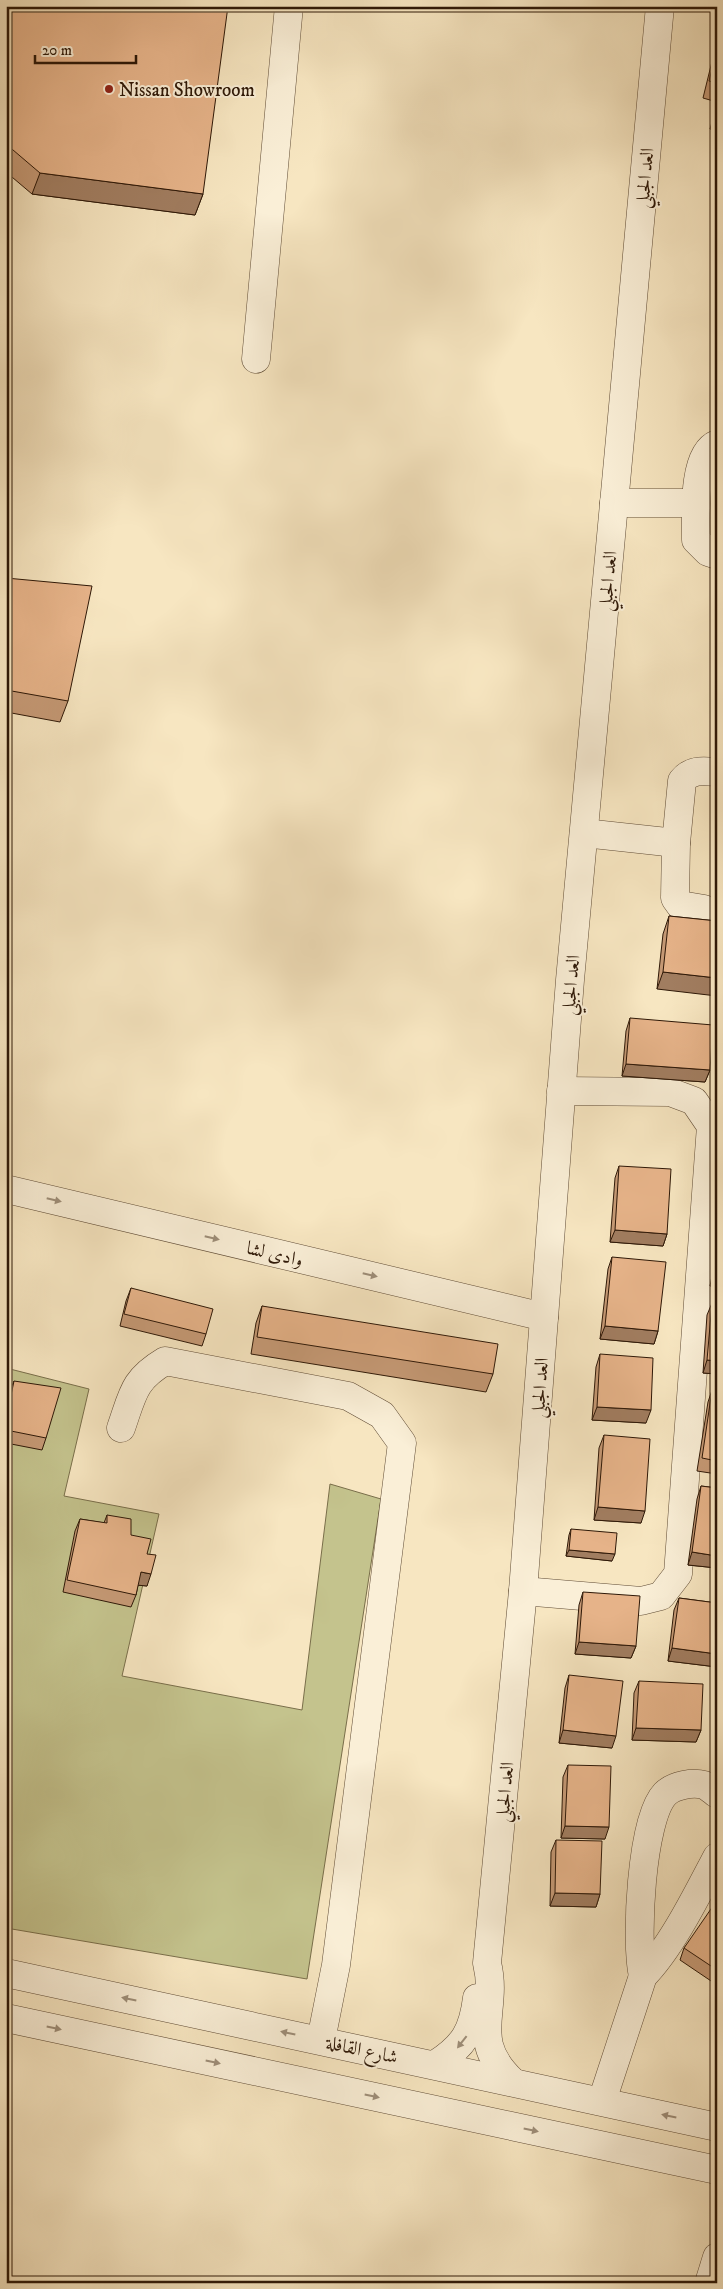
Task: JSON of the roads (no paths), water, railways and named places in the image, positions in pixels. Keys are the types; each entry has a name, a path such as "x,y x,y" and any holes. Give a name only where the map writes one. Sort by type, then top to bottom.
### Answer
{"street":[{"path":"256,359 289,6"},
{"name":"العد الجبلي","path":"513,2082 500,2070 492,2056 487,2040 486,2024 490,1984 487,1964 523,1591 560,1091 660,6"},
{"path":"717,444 707,450 703,458 696,504 696,540 708,552 717,555"},
{"path":"614,503 696,504"},
{"path":"704,909 680,905 675,898 676,843 682,781 687,774 695,771 717,772"},
{"path":"584,833 676,843"},
{"path":"523,1591 641,1601 661,1596 678,1574 711,1126 694,1101 670,1092 560,1091"},
{"name":"وادى لشا","path":"6,1188 544,1317"},
{"path":"121,1428 136,1387 147,1372 165,1361 348,1396 382,1415 402,1443 336,1965 322,2040"},
{"path":"643,1976 639,1961 639,1943 643,1867 655,1812 666,1793 684,1784 705,1786 717,1794"},
{"path":"602,2102 643,1976 652,1967 663,1950 717,1857"},
{"name":"العد الجبلي","path":"436,2064 461,2045 469,2032 474,2017 479,1983 487,1964"},
{"name":"شارع القافلة","path":"6,1973 436,2064 717,2127"},
{"path":"6,2018 715,2173"},
{"path":"709,2283 717,2257"}],"place":[{"name":"Nissan Showroom","path":"109,89"}]}
